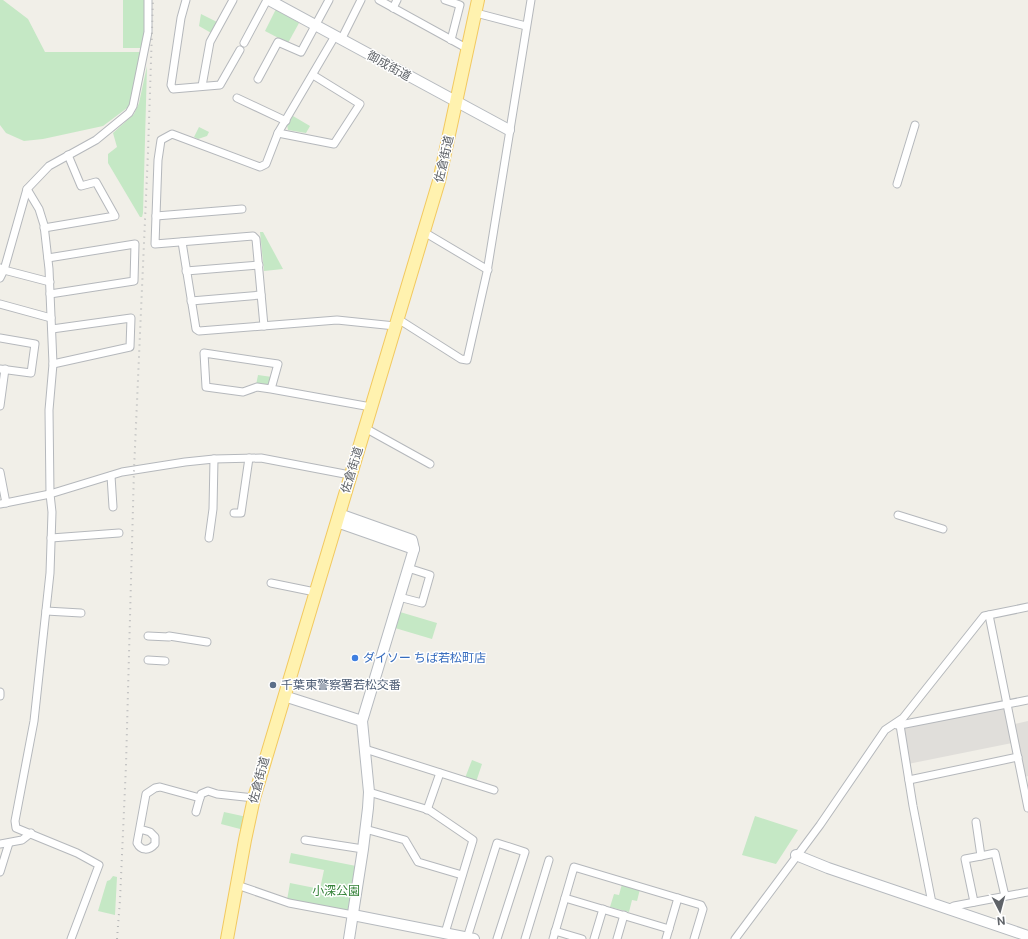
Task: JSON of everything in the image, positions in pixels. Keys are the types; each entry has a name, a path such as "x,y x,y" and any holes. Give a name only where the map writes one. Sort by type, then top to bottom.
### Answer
{"main road":[{"name":"佐倉街道","path":"228,939 245,840 254,798 439,181 478,0"}],"street":[{"path":"0,278 27,189 49,166 96,140 129,113 133,106 148,32 148,0"},
{"path":"186,0 181,18 171,85 173,89 220,85 240,50"},
{"path":"202,86 210,42 233,0"},
{"path":"244,43 268,0"},
{"name":"御成街道","path":"268,0 509,130"},
{"path":"259,74 278,42 301,52 329,0"},
{"path":"264,326 256,239 253,236 155,244 158,160 161,140 172,134 260,167 266,164 278,133 361,0"},
{"path":"379,0 468,49"},
{"path":"393,8 398,0"},
{"path":"445,0 460,5 451,40"},
{"path":"182,242 196,329 199,331 337,320 396,323 461,359 467,360 488,270 509,130 531,0"},
{"path":"476,13 526,26"},
{"path":"278,133 334,144 360,104 313,75"},
{"path":"240,101 286,121"},
{"path":"897,184 914,125"},
{"path":"44,228 115,216 96,182 81,186 68,155"},
{"path":"27,189 39,209 44,228 50,282 53,364 49,410 50,494 52,512 50,573 34,720 15,821 16,828 77,853 99,865 71,939"},
{"path":"156,216 242,209"},
{"path":"424,232 488,270"},
{"path":"48,258 135,244 134,281 50,294"},
{"path":"186,271 259,265"},
{"path":"2,269 50,282"},
{"path":"191,301 262,295"},
{"path":"0,304 51,318"},
{"path":"52,329 131,318 130,347 53,364"},
{"path":"0,338 35,344 31,373 2,369 0,406"},
{"path":"271,389 278,364 204,353 206,387 243,392 257,387 371,406"},
{"path":"365,428 430,464"},
{"path":"234,513 241,513 249,458"},
{"path":"0,472 3,503 50,494 138,469 214,459 261,458 350,475"},
{"path":"209,538 213,509 214,459"},
{"path":"110,476 113,507"},
{"path":"898,515 943,529"},
{"path":"338,518 412,540 414,549 362,721 369,792 364,849 352,915 350,939"},
{"path":"51,538 119,533"},
{"path":"399,597 422,603 430,575 408,568"},
{"path":"271,583 315,592"},
{"path":"735,939 796,855 820,825 885,730 903,718 984,616 1028,607"},
{"path":"46,611 81,613"},
{"path":"989,615 1028,808"},
{"path":"148,636 169,636 207,642"},
{"path":"148,660 165,661"},
{"path":"284,696 362,721"},
{"path":"893,724 900,725 1028,700"},
{"path":"900,725 913,806 932,903"},
{"path":"365,749 494,790"},
{"path":"909,780 1018,757"},
{"path":"427,810 440,774"},
{"path":"140,830 146,794 155,788 160,787 200,798"},
{"path":"196,812 201,794 208,791 217,794 254,798"},
{"path":"369,792 427,810 473,840 445,933"},
{"path":"976,822 981,856"},
{"path":"365,829 405,840 418,862 462,874"},
{"path":"0,844 22,840 31,833"},
{"path":"305,840 364,849"},
{"path":"0,872 8,843"},
{"path":"237,885 289,903 470,938 497,843 525,852 497,939"},
{"path":"974,902 965,859 995,853 1004,896"},
{"path":"796,855 828,868 1028,936"},
{"path":"525,939 549,860"},
{"path":"553,939 574,868 701,905 703,908 694,939"},
{"path":"948,909 974,902 1028,892"},
{"path":"565,898 669,929"},
{"path":"666,939 678,898"},
{"path":"594,939 603,909"},
{"path":"617,939 624,915"},
{"path":"555,931 582,939"}],"shaded area":[{"path":"1004,708 1012,743 908,764 903,728"},
{"path":"1028,721 1028,776 1025,777 1015,724"}],"green space":[{"path":"0,0 3,0 28,19 45,52 141,52 131,105 103,126 43,139 24,141 6,133 0,125"},
{"path":"123,0 147,0 146,31 142,48 123,48"},
{"path":"276,9 299,23 288,43 265,31"},
{"path":"201,14 219,23 213,34 199,26"},
{"path":"147,66 143,213 142,217 140,217 108,163 108,154 117,147 113,133 134,114 139,103"},
{"path":"293,116 310,126 306,133 288,130 287,125"},
{"path":"199,127 209,132 207,136 198,139 194,137"},
{"path":"260,232 263,232 283,269 264,271"},
{"path":"258,375 272,377 268,387 256,385"},
{"path":"400,612 437,623 432,639 395,628"},
{"path":"472,760 482,764 476,782 465,778"},
{"path":"224,812 247,817 244,830 221,824"},
{"path":"755,816 798,830 776,864 742,855"},
{"name":"小深公園","path":"291,853 356,866 349,912 287,900 290,883 320,889 324,870 289,863"},
{"path":"113,876 117,877 115,915 98,911 107,881"},
{"path":"622,884 640,889 637,901 632,900 629,912 610,907 614,894 619,895"}],"railway":[{"path":"117,939 126,765 134,470 153,0"}],"place":[{"name":"ダイソー ちば若松町店","path":"355,658"},
{"name":"千葉東警察署若松交番","path":"273,685"}]}
